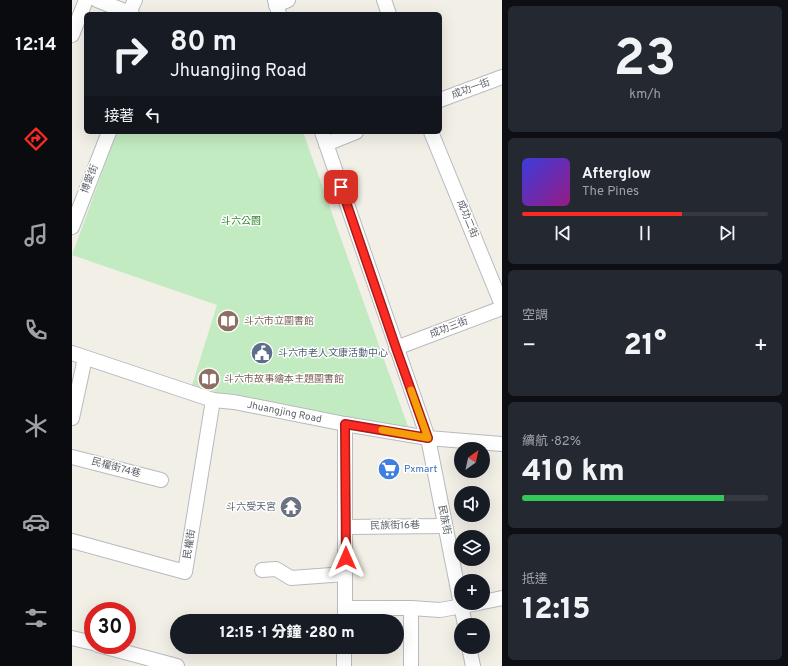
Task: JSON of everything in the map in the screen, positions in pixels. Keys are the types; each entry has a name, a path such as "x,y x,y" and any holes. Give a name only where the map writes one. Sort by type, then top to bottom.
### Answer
{"street":[{"path":"72,35 86,0"},
{"path":"97,0 126,12"},
{"path":"132,12 135,0"},
{"path":"384,0 388,12"},
{"name":"成功一街","path":"442,99 502,77"},
{"name":"博愛街","path":"72,226 78,193 108,134"},
{"path":"324,138 345,134"},
{"name":"成功二街","path":"433,134 502,307"},
{"name":"民族街","path":"324,138 428,438 455,574"},
{"name":"成功三街","path":"396,348 502,307"},
{"name":"Jhuangjing Road","path":"72,353 213,400 428,438 502,444"},
{"path":"72,418 85,358"},
{"name":"民權街","path":"72,541 185,572 213,400"},
{"path":"345,424 346,614 411,608 440,610 454,608"},
{"name":"民權街74巷","path":"72,457 161,480"},
{"name":"民族街16巷","path":"346,527 445,526"},
{"path":"262,570 276,569 291,578 346,574"},
{"path":"490,601 502,598"},
{"path":"411,608 411,666"},
{"path":"72,638 84,641"},
{"path":"127,654 160,664 177,666"},
{"path":"344,654 344,666"},
{"path":"470,654 473,666"}],"green space":[{"name":"斗六公園","path":"116,134 304,134 411,435 225,395 192,385 217,305 72,255"}],"slow traffic":[{"path":"382,430 428,438 411,390"}],"place":[{"name":"斗六市立圖書館","path":"228,321"},
{"name":"斗六市老人文康活動中心","path":"262,353"},
{"name":"斗六市故事繪本主題圖書館","path":"209,379"},
{"name":"Pxmart","path":"389,469"},
{"name":"斗六受天宮","path":"291,507"}],"route":[{"path":"341,187 428,438 345,424 346,558"}]}
